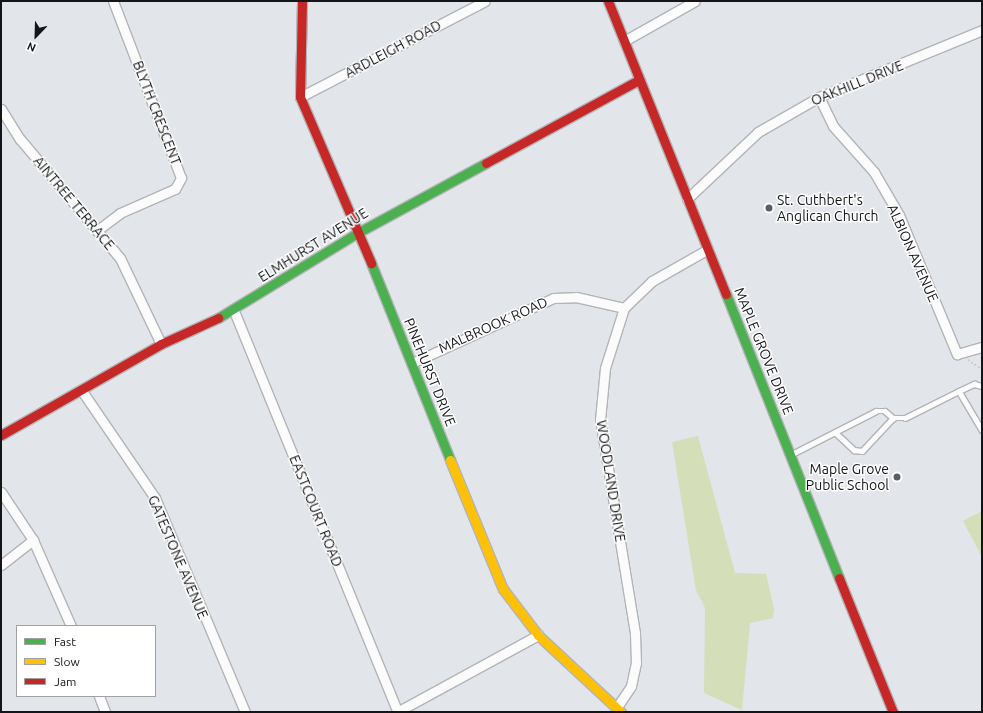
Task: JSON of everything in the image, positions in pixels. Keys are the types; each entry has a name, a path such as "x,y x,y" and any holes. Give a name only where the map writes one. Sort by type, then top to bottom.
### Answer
{"street":[{"name":"BLYTH CRESCENT","path":"99,229 120,213 175,189 181,178 113,1"},
{"name":"PINEHURST DRIVE","path":"302,1 300,97 359,232 492,566 503,589 538,635 619,709"},
{"name":"ARDLEIGH ROAD","path":"300,97 485,1"},
{"name":"MAPLE GROVE DRIVE","path":"608,1 687,199 792,454 893,712"},
{"path":"624,41 695,1"},
{"name":"OAKHILL DRIVE","path":"687,199 758,132 819,96 982,30"},
{"name":"ELMHURST AVENUE","path":"1,435 82,391 161,344 234,311 359,232 639,80"},
{"name":"ALBION AVENUE","path":"819,96 833,126 874,172 898,215 957,354"},
{"name":"AINTREE TERRACE","path":"1,109 20,140 99,229 120,258 161,344"},
{"path":"624,308 652,282 708,249"},
{"name":"MALBROOK ROAD","path":"412,363 553,298 576,297 624,308"},
{"name":"WOODLAND DRIVE","path":"619,709 631,686 636,663 635,633 600,420 606,368 624,308"},
{"name":"EASTCOURT ROAD","path":"234,311 398,712"},
{"path":"957,354 982,347"},
{"name":"GATESTONE AVENUE","path":"82,391 155,498 245,712"},
{"path":"1,492 33,540 71,625"},
{"path":"1,565 33,540"},
{"path":"398,712 538,635"},
{"path":"99,697 105,712"}],"lane":[{"path":"792,454 836,433 876,411 885,411 893,418 905,418 974,384 982,386"},
{"path":"959,391 982,430"},
{"path":"836,433 854,450 862,450 893,418"}],"path":[{"path":"957,354 982,369"}],"green space":[{"path":"698,436 735,573 766,574 774,609 773,618 750,623 742,710 704,693 705,608 696,590 672,442"},
{"path":"982,511 982,557 963,521"}],"traffic: fast":[{"path":"218,318 359,232 486,163"},
{"path":"371,263 450,460"},
{"path":"726,294 839,578"}],"traffic: slow":[{"path":"450,460 503,589 538,635 621,712"}],"traffic: jam":[{"path":"302,1 300,97 371,263"},
{"path":"608,1 726,294"},
{"path":"486,163 639,80"},
{"path":"1,435 161,344 218,318"},
{"path":"839,578 893,712"}],"place":[{"name":"St. Cuthbert's Anglican Church","path":"769,208"},
{"name":"Maple Grove Public School","path":"897,477"}]}
